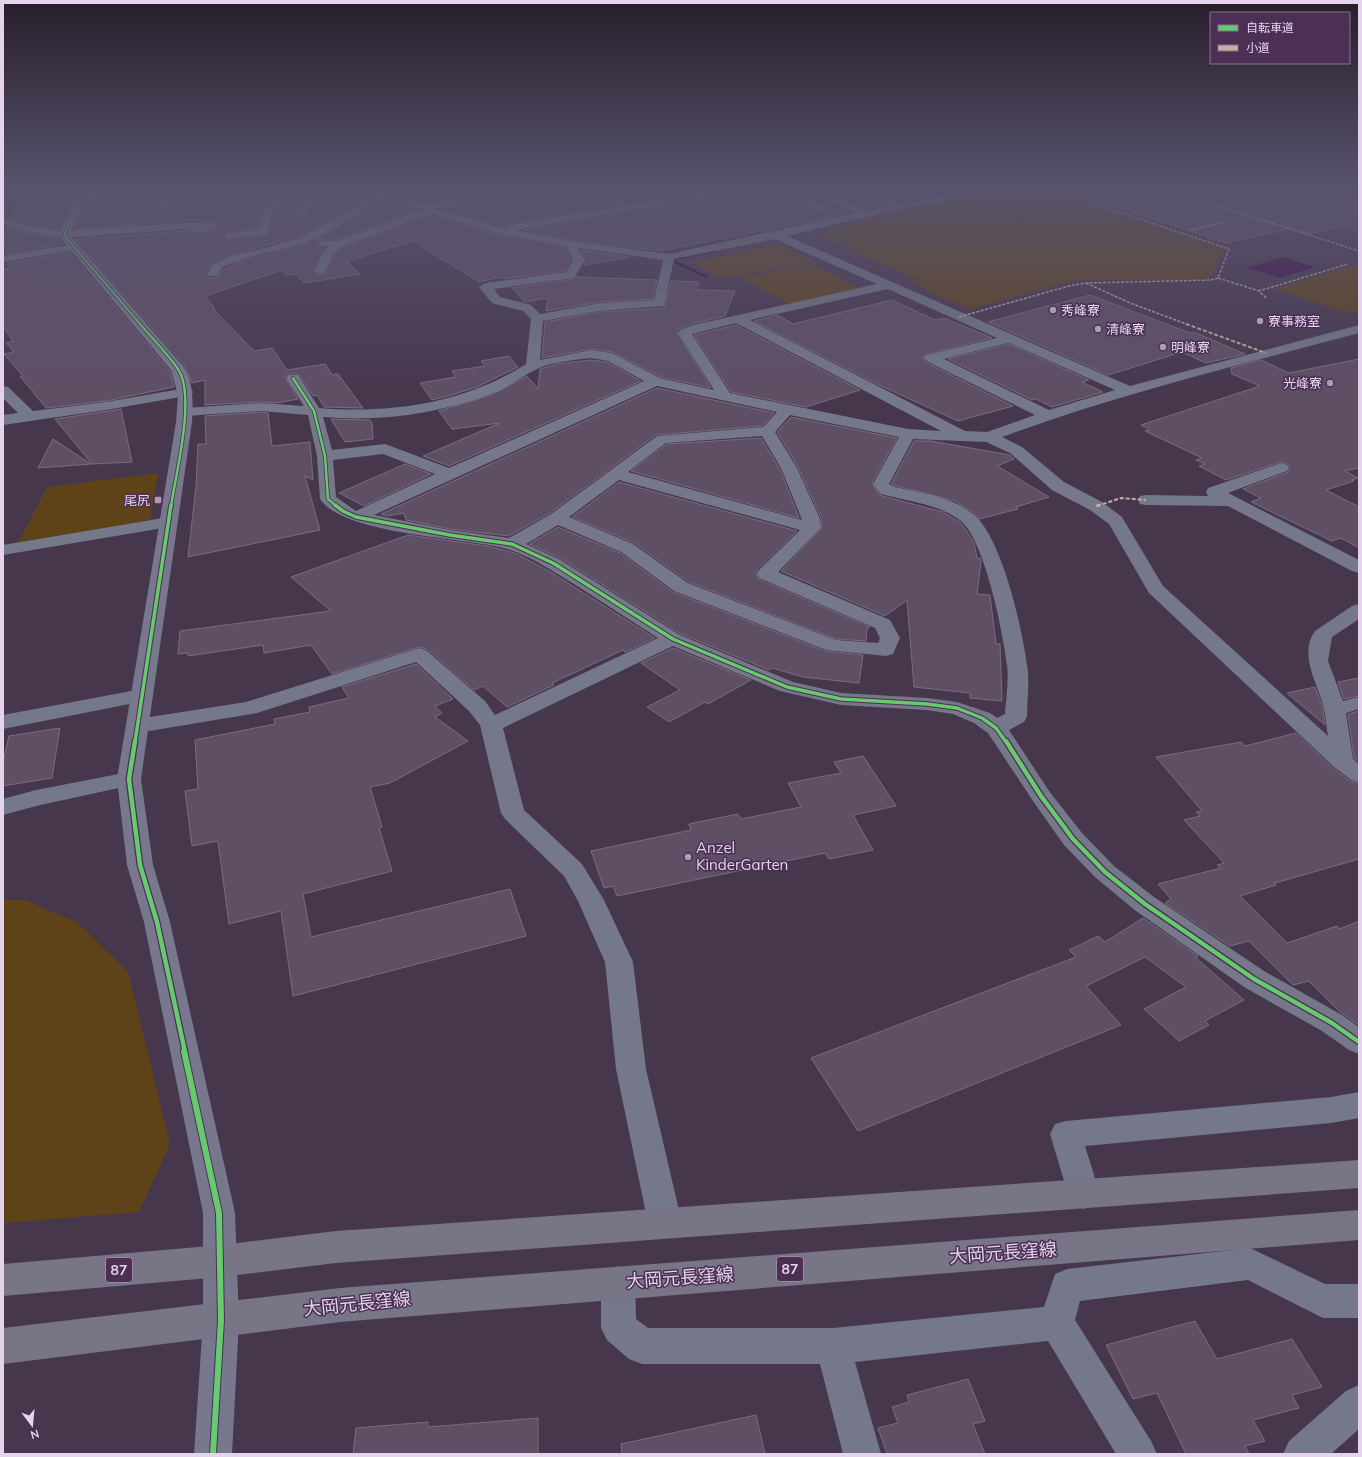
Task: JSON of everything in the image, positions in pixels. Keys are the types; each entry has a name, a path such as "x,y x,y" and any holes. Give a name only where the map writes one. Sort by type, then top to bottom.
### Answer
{"main road":[{"name":"87","path":"10,1280 221,1261 336,1247 1359,1174"},
{"name":"大岡元長窪線","path":"11,1345 340,1305 1359,1225"}],"street":[{"path":"3,266 31,254"},
{"path":"81,254 178,369 184,382 186,402 129,779 140,865 157,922 219,1213 221,1320 213,1454"},
{"path":"214,273 215,268 234,258 251,254"},
{"path":"321,270 328,254"},
{"path":"538,318 527,308 496,300 485,287 570,275 579,260 575,254"},
{"path":"646,254 669,257 684,254"},
{"path":"819,254 1008,339 1129,391"},
{"path":"538,318 600,307 660,303 669,257"},
{"path":"725,396 685,333 693,329 738,318 888,285"},
{"path":"533,366 538,318"},
{"path":"738,318 965,437"},
{"path":"3,420 106,406 186,402 354,415 392,413 428,407 486,391 513,379 533,366 574,356 601,354 627,364 655,381 787,410 908,434 989,437 1048,415 1129,391 1359,329"},
{"path":"1008,339 931,358 1048,415"},
{"path":"293,378 314,411 325,456 328,499 343,511 356,517 450,535 512,544 554,563 673,639 787,687 841,699 927,704 957,708 982,718 996,728 1013,751 1041,796 1073,839 1105,872 1145,904 1235,967 1332,1023 1359,1042"},
{"path":"356,517 655,381"},
{"path":"3,390 30,417"},
{"path":"512,544 557,518 662,439 767,431 787,410"},
{"path":"767,431 789,468 811,519 812,528"},
{"path":"908,434 881,484 886,490 956,510 969,518 982,535 998,578 1017,667 1016,718 996,728"},
{"path":"989,437 1016,450 1058,486 1096,506 1116,521 1156,589 1342,762 1359,775"},
{"path":"325,456 385,449 449,474"},
{"path":"1281,468 1214,492 1359,567"},
{"path":"616,474 812,528"},
{"path":"1146,500 1232,501"},
{"path":"557,518 627,548 682,587 833,646 886,650 890,638 883,624 766,574 812,528"},
{"path":"3,550 169,522"},
{"path":"1342,762 1335,709 1318,661 1322,635 1359,610"},
{"path":"491,725 673,639"},
{"path":"137,726 249,708 418,654 477,706 491,725 513,813 573,870 591,900 619,962 631,1069 665,1223"},
{"path":"3,722 142,695"},
{"path":"1335,709 1359,704"},
{"path":"3,807 36,798 129,779"},
{"path":"1084,1194 1066,1134 1324,1111 1359,1105"},
{"path":"1138,1454 1057,1323 1066,1286 1250,1264 1323,1301 1359,1301"},
{"path":"618,1283 619,1328 642,1346 833,1346 1057,1323"},
{"path":"833,1346 862,1454"},
{"path":"1302,1454 1359,1404"}],"shaded area":[{"path":"732,254 800,254 816,261 723,279 692,263"},
{"path":"858,254 1222,254 1209,279 1077,280 969,309 909,282 919,280"},
{"path":"1282,257 1315,267 1280,278 1247,268"},
{"path":"812,264 861,289 789,304 742,278"},
{"path":"1353,265 1359,266 1359,314 1351,312 1348,313 1274,289"},
{"path":"158,473 150,520 18,543 47,487"},
{"path":"3,900 25,900 78,923 128,972 170,1144 139,1212 3,1223"}],"building":[{"path":"59,254 72,254 170,371 174,387 106,401 46,408 20,376 23,376 4,354 14,352 6,343 13,341 3,327 3,269 9,268 7,263"},
{"path":"88,254 233,254 210,265 207,272 210,278 218,278 221,271 235,263 269,254 320,254 314,269 316,274 326,274 336,254 370,254 347,261 360,274 304,283 296,274 286,275 282,270 205,296 215,309 213,309 254,351 272,348 287,370 325,364 332,375 338,374 363,408 324,407 317,395 313,396 298,374 288,374 285,377 298,399 276,403 261,402 205,405 205,380 192,383 184,365"},
{"path":"434,254 568,254 571,260 565,271 503,279 501,277 479,282"},
{"path":"583,254 609,254 630,257 584,265 586,259"},
{"path":"577,277 657,280 653,299 600,302 546,311 548,298 525,302 512,288 574,279"},
{"path":"671,281 699,282 696,290 735,291 725,316 692,324 679,329 677,332 711,388 661,377 612,352 591,349 542,358 545,322 600,312 664,308"},
{"path":"1090,295 1190,333 1194,332 1245,354 1206,363 1182,352 1108,375 988,322"},
{"path":"892,300 935,320 944,318 992,338 926,354 923,359 925,362 1013,406 958,421 879,385 754,321 778,315 793,324"},
{"path":"736,325 860,390 806,407 731,392 694,335"},
{"path":"1009,344 1089,380 1082,382 1103,392 1052,407 1036,399 1032,400 948,359"},
{"path":"509,356 518,367 477,387 452,395 432,400 420,383 456,377 452,371 485,366 481,361"},
{"path":"1359,359 1359,468 1345,471 1358,478 1352,480 1354,481 1326,490 1359,507 1359,548 1341,538 1332,541 1251,502 1261,498 1243,489 1288,472 1290,467 1287,464 1281,462 1226,480 1199,466 1205,464 1196,460 1202,458 1145,431 1150,430 1141,425 1260,386 1232,374 1231,368 1261,360 1289,373"},
{"path":"591,360 607,362 641,381 449,466 423,456 500,423 452,429 439,411 491,395 527,376 538,389 540,369 557,364"},
{"path":"657,388 774,413 762,426 656,435 550,513 509,536 450,529 406,520 404,513 387,516 381,514"},
{"path":"121,409 132,462 92,464 55,419"},
{"path":"261,412 268,413 272,446 310,442 313,480 305,476 320,530 188,557 196,486 198,444 206,444 205,416"},
{"path":"791,417 897,438 872,483 879,495 943,512 960,522 974,543 977,558 980,558 981,561 977,594 990,595 996,644 1000,644 1002,701 970,698 970,693 914,687 907,600 885,616 781,571 822,528 821,518 798,467 777,432"},
{"path":"331,419 370,420 372,423 373,439 345,442"},
{"path":"761,438 780,469 799,518 631,471 667,444"},
{"path":"53,439 91,464 38,468"},
{"path":"914,441 931,441 1010,455 1014,459 997,466 1049,497 1016,507 1018,509 979,519 973,512 955,501 891,484"},
{"path":"405,464 431,474 364,506 339,493"},
{"path":"619,482 797,531 758,569 756,573 758,579 870,627 867,629 866,641 836,639 689,582 634,543 572,517"},
{"path":"558,527 620,553 673,592 825,651 863,655 859,683 803,677 772,668 769,670 681,634 560,558 529,544"},
{"path":"408,535 487,546 515,553 549,571 655,638 625,652 623,650 552,683 554,685 507,707 483,686 474,690 427,649 419,647 332,674 311,645 264,653 263,645 188,656 188,653 178,654 180,631 331,611 291,577"},
{"path":"673,648 751,680 708,704 705,702 669,722 647,707 680,690 641,663"},
{"path":"416,664 453,699 435,706 442,713 435,717 468,741 390,783 370,787 382,827 379,828 392,871 303,894 311,937 510,889 526,936 293,996 281,911 229,924 218,841 192,846 185,791 198,789 195,740 275,724 274,719 310,712 309,707 349,698 342,687"},
{"path":"1359,678 1359,696 1344,699 1338,682"},
{"path":"1315,687 1323,708 1325,725 1287,693"},
{"path":"1359,711 1359,762 1354,758 1348,714"},
{"path":"60,728 52,778 3,786 3,762 9,736"},
{"path":"1296,733 1333,768 1350,781 1359,783 1359,859 1275,883 1276,885 1240,896 1287,943 1337,926 1340,929 1359,921 1359,1025 1340,1012 1309,981 1293,985 1249,941 1230,946 1165,903 1171,899 1158,884 1221,868 1217,865 1224,863 1184,820 1200,816 1196,812 1202,811 1156,757 1241,742 1245,746"},
{"path":"863,756 896,806 853,815 873,850 829,859 825,853 617,896 613,886 604,888 591,851 691,830 689,824 738,814 741,819 801,807 788,783 841,773 834,762"},
{"path":"1143,918 1198,956 1195,957 1244,1000 1205,1021 1209,1025 1179,1041 1144,1009 1186,987 1145,957 1086,986 1121,1025 858,1131 811,1058 1076,957 1069,950 1098,936 1105,942"},
{"path":"1195,1321 1217,1359 1292,1339 1322,1387 1292,1395 1299,1408 1253,1420 1265,1441 1245,1446 1249,1454 1186,1454 1157,1393 1133,1399 1106,1345"},
{"path":"968,1379 985,1421 973,1424 985,1454 887,1454 878,1428 898,1423 892,1407 909,1402 907,1395"},
{"path":"756,1415 765,1454 622,1454 621,1444"},
{"path":"538,1418 538,1454 353,1454 356,1428 428,1422 428,1427"}],"waterway":[{"path":"699,254 670,260 706,277"}],"marked path":[{"path":"1227,254 1218,278 1259,291"},
{"path":"1266,298 1259,291 1348,264"},
{"path":"959,317 1069,286 1086,283 1211,280 1218,278"},
{"path":"1086,283 1153,311 1266,353"},
{"path":"1096,506 1121,498 1146,500"}],"cycle path":[{"path":"80,254 178,369 183,382 185,395 184,422 129,779 140,865 157,922 219,1213 221,1320 213,1454"},
{"path":"293,378 314,411 325,456 328,499 343,511 356,517 450,535 512,544 553,563 673,639 787,687 841,699 927,704 957,708 982,718 996,728 1013,751 1041,796 1073,839 1105,872 1145,904 1254,979 1332,1023 1359,1042"}],"place":[{"name":"秀峰寮","path":"1053,310"},
{"name":"寮事務室","path":"1260,321"},
{"name":"清峰寮","path":"1098,329"},
{"name":"明峰寮","path":"1163,347"},
{"name":"光峰寮","path":"1330,383"},
{"name":"尾尻","path":"158,500"},
{"name":"Anzel KinderGarten","path":"688,857"}]}
